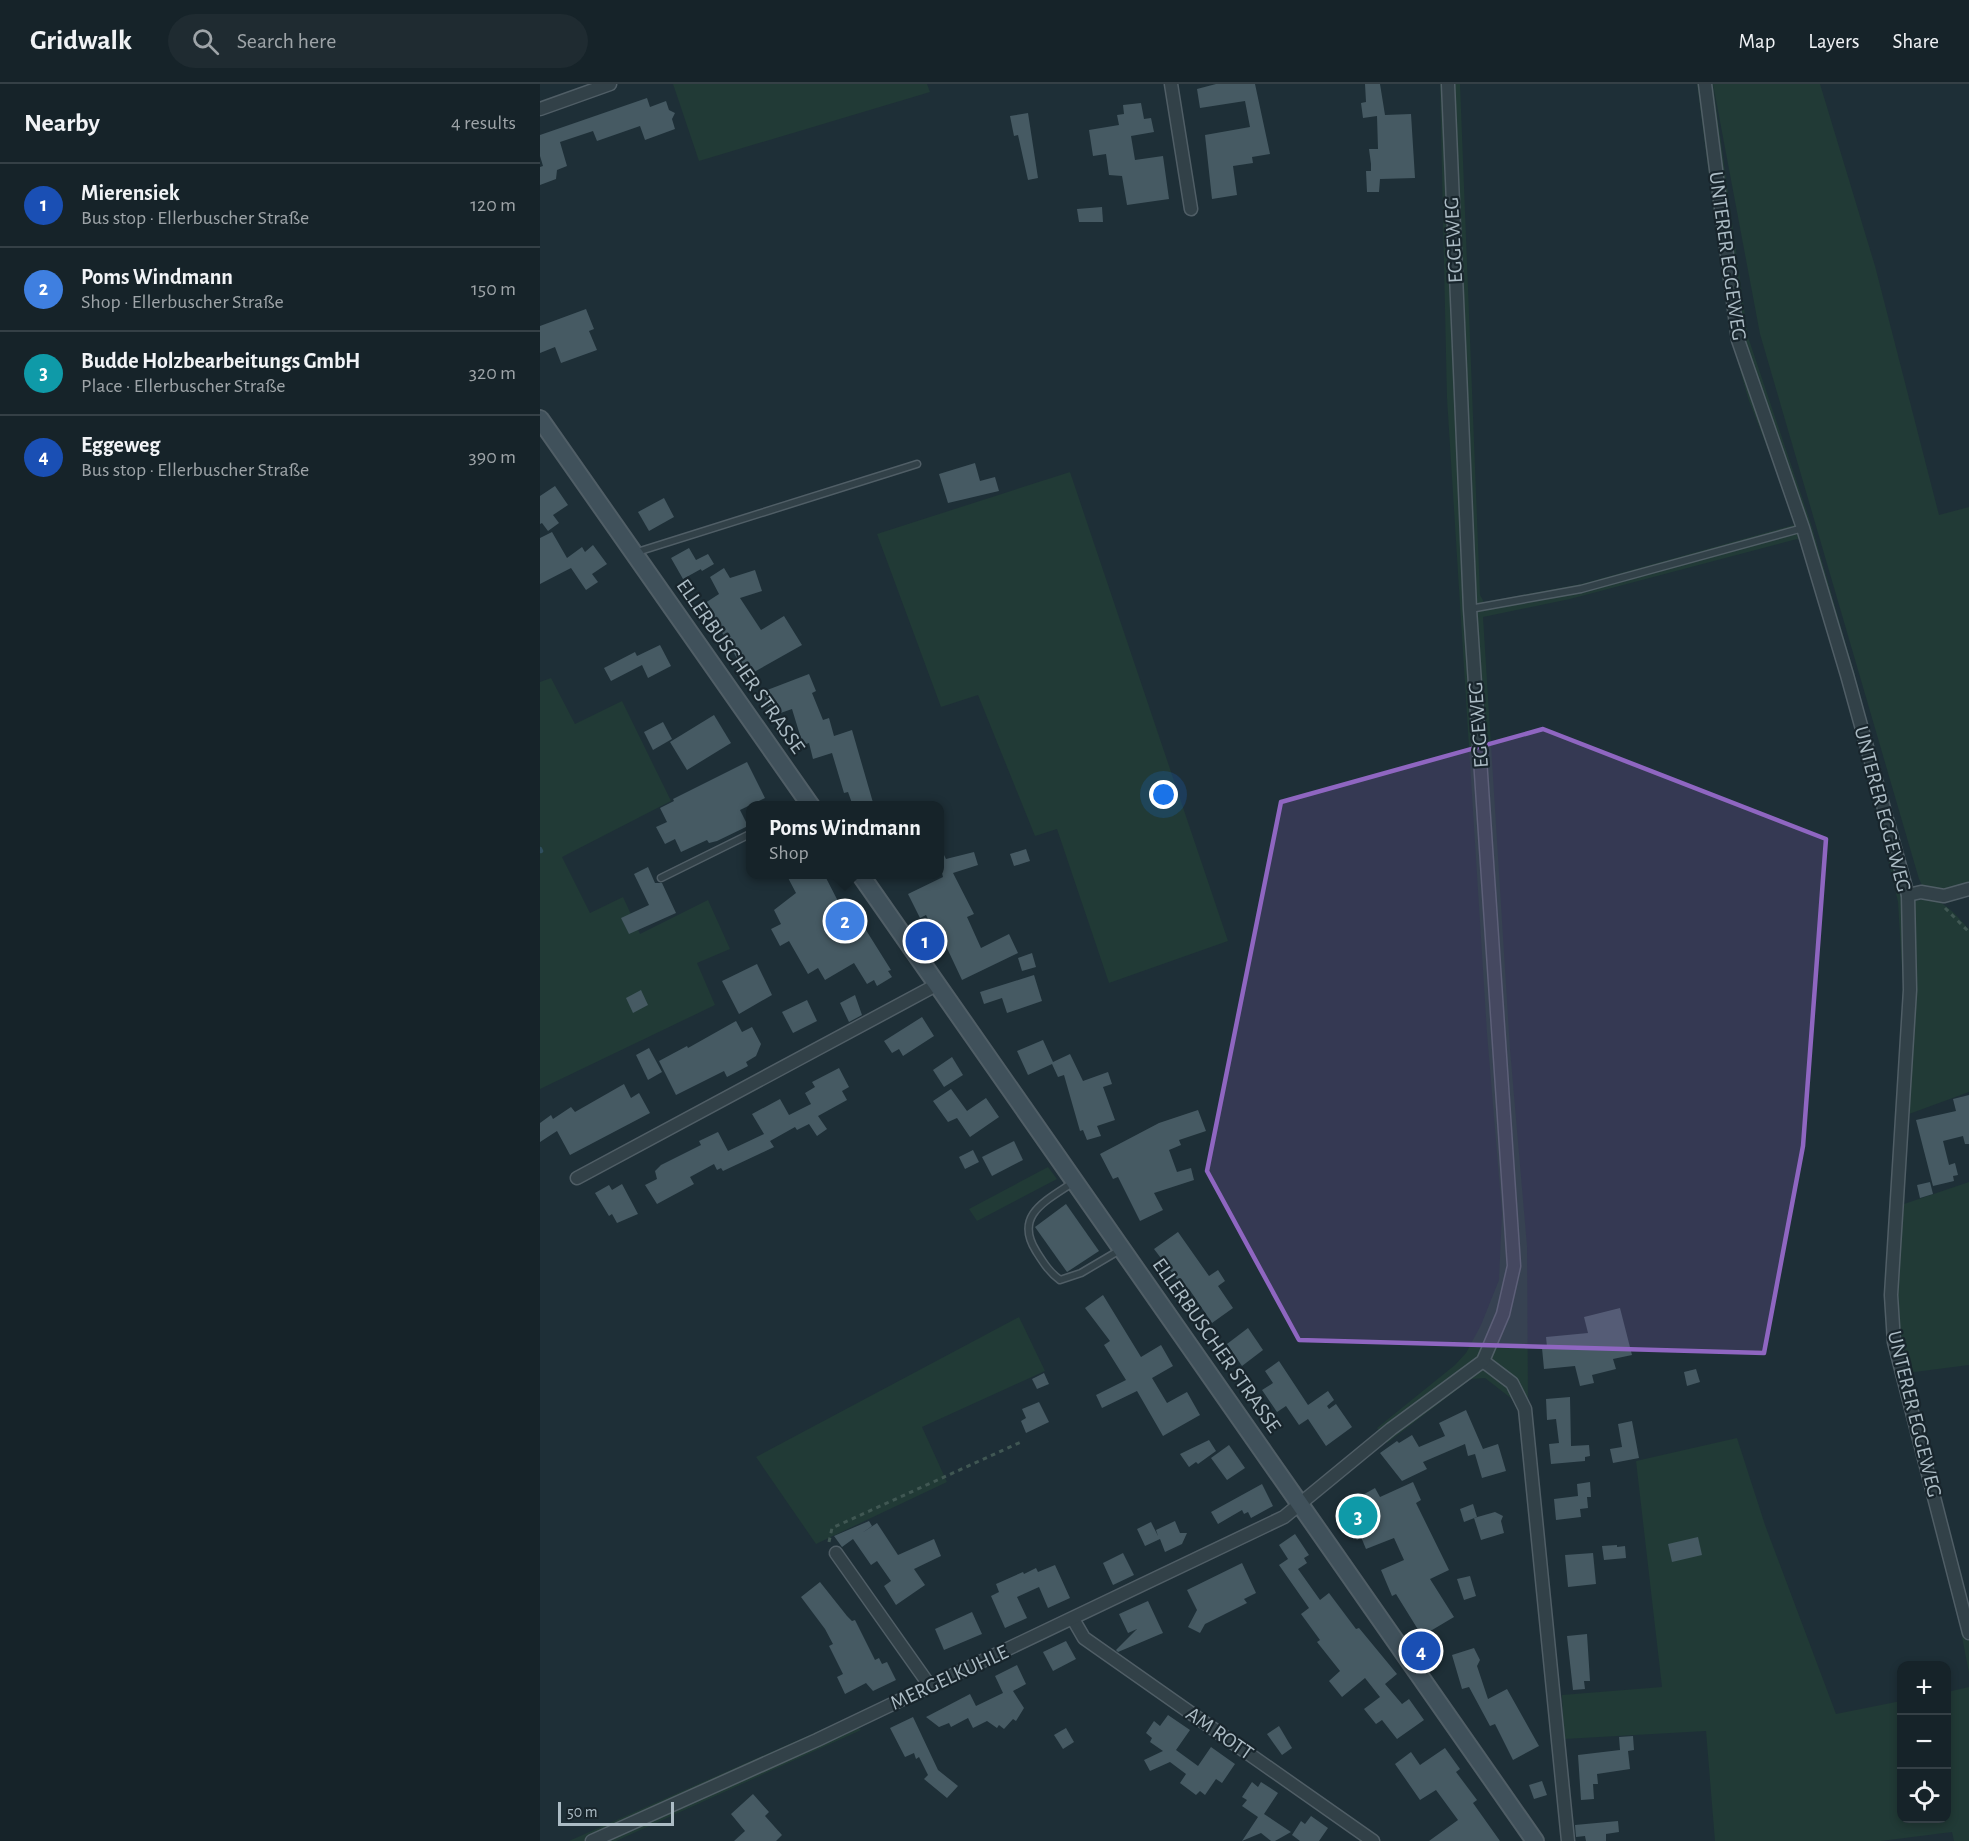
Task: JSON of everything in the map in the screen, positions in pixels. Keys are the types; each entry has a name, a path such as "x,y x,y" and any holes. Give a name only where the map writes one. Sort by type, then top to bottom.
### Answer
{"main road":[{"name":"ELLERBUSCHER STRASSE","path":"540,419 807,801"},
{"name":"ELLERBUSCHER STRASSE","path":"864,879 1535,1841"}],"street":[{"path":"540,109 610,84"},
{"path":"1172,84 1191,209"},
{"name":"EGGEWEG","path":"1299,1502 1483,1361 1503,1314 1514,1266 1470,609 1448,84"},
{"name":"UNTERER EGGEWEG","path":"1705,84 1738,340 1803,528 1847,675 1908,895 1910,990 1892,1295 1894,1342 1969,1633"},
{"path":"1908,895 1921,892 1944,896 1969,889"},
{"path":"577,1178 938,984"},
{"path":"1483,1361 1512,1383 1525,1409 1568,1841"},
{"name":"MERGELKUHLE","path":"592,1841 818,1740 1073,1619 1284,1517 1299,1502"},
{"path":"836,1553 930,1686"},
{"name":"AM ROTT","path":"1073,1619 1084,1638 1373,1841"}],"lane":[{"path":"634,553 917,464"},
{"path":"1470,609 1581,589 1803,528"},
{"path":"661,878 746,836"},
{"path":"1075,1181 1043,1203 1027,1224 1027,1234 1051,1273 1060,1280 1069,1278 1122,1248"}],"path":[{"path":"1932,895 1969,932"},
{"path":"836,1553 829,1542 832,1528 1021,1442"}],"highlighted area":[{"path":"1543,729 1826,839 1803,1146 1764,1353 1299,1340 1207,1171 1281,802"}],"green space":[{"path":"673,84 927,84 930,92 699,161"},
{"path":"1440,84 1460,84 1480,595 1484,602 1581,584 1797,524 1748,398 1730,334 1697,84 1713,84 1748,337 1812,527 1854,672 1915,901 1924,899 1939,902 1951,910 1969,929 1969,1092 1909,1114 1904,1204 1969,1182 1969,1365 1907,1373 1969,1604 1969,1673 1952,1585 1894,1370 1888,1332 1903,985 1898,902 1870,780 1801,538 1570,599 1483,617 1510,1049 1527,1246 1528,1404 1512,1399 1485,1378 1471,1379 1387,1443 1377,1428 1455,1365 1466,1353 1481,1325 1499,1280 1502,1213 1487,1033 1447,398"},
{"path":"1713,84 1820,84 1875,266 1939,515 1969,507 1969,885 1950,890 1924,889 1919,879 1760,334"},
{"path":"1070,472 1228,941 1109,983 1057,829 1035,836 978,695 941,707 877,534"},
{"path":"551,678 575,724 622,701 671,801 562,857 590,913 623,897 640,934 708,900 730,949 697,963 715,1005 540,1089 540,682"},
{"path":"1048,1167 1057,1179 977,1221 969,1209"},
{"path":"1019,1317 1045,1371 922,1427 947,1482 816,1544 756,1457"},
{"path":"1737,1438 1765,1525 1836,1714 1897,1702 1897,1823 1951,1823 1951,1691 1969,1687 1969,1841 1954,1841 1952,1832 1881,1841 1715,1841 1706,1731 1564,1739 1562,1695 1662,1687 1636,1461"},
{"path":"848,1718 861,1730 616,1841 569,1841"}],"building":[{"path":"1216,84 1255,84 1270,154 1252,157 1253,163 1233,166 1237,195 1212,199 1205,135 1250,127 1245,101 1200,108 1197,89"},
{"path":"1365,84 1380,84 1385,115 1411,114 1415,178 1380,179 1379,192 1367,192 1366,171 1371,171 1369,149 1378,149 1377,116 1363,118 1361,103 1366,102"},
{"path":"647,98 650,107 666,101 669,110 675,113 672,119 675,129 645,140 640,126 597,141 593,131 560,142 567,166 557,170 556,179 540,185 540,167 543,166 540,156 540,135"},
{"path":"1141,103 1144,119 1151,118 1154,132 1131,136 1135,160 1163,156 1169,199 1127,205 1122,176 1109,175 1106,154 1093,156 1089,130 1119,125 1117,115 1124,114 1123,105"},
{"path":"1028,113 1038,178 1028,180 1018,135 1014,136 1010,116"},
{"path":"1102,207 1103,222 1079,222 1077,209"},
{"path":"586,309 594,329 589,331 597,350 561,363 555,347 540,353 540,326"},
{"path":"975,463 980,481 995,477 999,491 948,503 939,474"},
{"path":"555,486 568,505 553,515 559,523 548,531 542,523 540,524 540,496"},
{"path":"664,498 674,517 649,531 638,512"},
{"path":"552,532 567,558 582,547 585,552 593,545 607,564 592,574 598,582 586,590 571,568 540,584 540,538"},
{"path":"689,548 696,560 708,554 714,564 683,579 671,558"},
{"path":"724,568 730,578 755,570 762,591 740,598 761,630 784,616 802,645 747,676 720,629 716,632 699,607 719,594 710,577"},
{"path":"660,645 671,666 648,678 642,665 611,681 604,668 635,652 637,656"},
{"path":"809,674 816,691 812,693 823,720 829,718 834,736 852,730 873,801 851,801 848,792 844,793 832,753 813,759 809,743 803,745 792,709 775,715 771,705 768,707 762,692"},
{"path":"714,715 731,743 687,770 670,742"},
{"path":"663,722 672,739 653,750 644,732"},
{"path":"747,762 765,798 759,801 746,801 746,807 740,810 746,827 717,841 709,843 707,840 681,852 675,839 665,844 656,827 667,822 660,808 674,801 673,799"},
{"path":"1026,849 1030,861 1014,866 1010,854"},
{"path":"974,852 978,865 953,873 974,914 967,917 981,948 1009,934 1018,953 962,980 946,946 942,947 926,915 920,918 908,894 939,879 944,879 944,855 946,859"},
{"path":"648,867 655,883 662,883 676,913 629,934 621,918 649,905 634,874"},
{"path":"789,879 827,879 841,907 849,903 891,970 888,971 892,977 877,986 874,980 867,984 854,963 825,980 818,968 808,974 789,941 780,946 771,929 781,924 774,910 796,893"},
{"path":"1032,953 1036,967 1022,971 1018,958"},
{"path":"757,964 772,995 739,1014 722,981"},
{"path":"1034,975 1042,1001 1007,1013 1002,998 984,1004 980,992"},
{"path":"641,990 648,1005 633,1013 626,998"},
{"path":"855,995 862,1015 849,1022 840,1003"},
{"path":"807,1000 817,1021 793,1033 782,1012"},
{"path":"922,1017 934,1036 903,1056 899,1049 892,1053 884,1041"},
{"path":"736,1021 742,1032 752,1027 761,1044 756,1056 746,1062 748,1066 727,1077 724,1071 676,1095 659,1061 687,1046 688,1048"},
{"path":"1043,1040 1053,1062 1070,1054 1083,1081 1108,1072 1112,1084 1103,1087 1115,1120 1097,1126 1101,1136 1087,1140 1083,1130 1080,1131 1064,1075 1058,1077 1052,1064 1028,1075 1017,1051"},
{"path":"649,1048 662,1072 648,1080 636,1055"},
{"path":"952,1057 963,1075 944,1087 933,1070"},
{"path":"839,1068 849,1087 842,1091 847,1100 818,1116 827,1129 817,1136 809,1124 797,1130 795,1127 770,1141 774,1147 723,1171 721,1168 717,1170 714,1164 690,1177 694,1184 657,1204 645,1185 657,1179 655,1171 661,1165 701,1145 699,1141 718,1132 728,1151 764,1134 752,1114 780,1099 789,1115 811,1104 805,1093 815,1087 812,1082"},
{"path":"624,1084 631,1098 639,1093 650,1113 570,1155 557,1131 540,1142 540,1123 551,1115 553,1119 571,1107 575,1112"},
{"path":"951,1089 967,1111 986,1098 999,1117 970,1137 957,1118 948,1122 933,1101"},
{"path":"1969,1095 1969,1144 1965,1144 1963,1136 1943,1141 1949,1165 1955,1163 1958,1175 1953,1176 1954,1181 1933,1186 1916,1120 1956,1111 1953,1099"},
{"path":"1198,1110 1206,1131 1179,1140 1181,1145 1169,1150 1177,1172 1191,1168 1194,1180 1154,1193 1163,1210 1140,1221 1118,1177 1113,1179 1100,1154 1159,1123"},
{"path":"1014,1141 1023,1160 992,1176 982,1157"},
{"path":"973,1150 979,1162 965,1169 959,1157"},
{"path":"1930,1182 1933,1194 1920,1198 1917,1185"},
{"path":"622,1184 638,1214 617,1223 612,1214 609,1216 595,1193 609,1185 612,1190"},
{"path":"1066,1204 1099,1251 1067,1272 1035,1227"},
{"path":"1178,1232 1209,1276 1218,1270 1225,1281 1218,1286 1233,1308 1212,1323 1189,1289 1186,1291 1154,1249"},
{"path":"1103,1295 1141,1357 1161,1345 1173,1366 1152,1378 1167,1403 1187,1392 1200,1415 1163,1436 1137,1391 1102,1408 1096,1395 1126,1380 1104,1345 1110,1341 1085,1308"},
{"path":"1620,1308 1632,1355 1613,1359 1616,1369 1592,1375 1594,1383 1580,1386 1575,1366 1544,1369 1542,1348 1547,1347 1546,1337 1588,1333 1584,1317"},
{"path":"1248,1328 1263,1350 1242,1366 1227,1344"},
{"path":"1279,1361 1308,1405 1328,1391 1334,1400 1327,1406 1329,1409 1336,1404 1352,1427 1326,1446 1308,1419 1299,1425 1286,1406 1277,1412 1262,1390 1273,1383 1265,1371"},
{"path":"1696,1369 1700,1382 1687,1386 1684,1372"},
{"path":"1044,1373 1049,1384 1037,1389 1032,1379"},
{"path":"1570,1397 1571,1446 1589,1445 1590,1456 1585,1457 1585,1461 1551,1464 1549,1444 1559,1443 1556,1419 1547,1420 1546,1399"},
{"path":"1039,1402 1049,1422 1026,1433 1021,1421 1026,1418 1022,1409"},
{"path":"1466,1410 1483,1449 1498,1444 1506,1471 1482,1478 1475,1454 1468,1456 1465,1444 1423,1462 1427,1469 1402,1481 1380,1453 1397,1441 1399,1443 1412,1435 1419,1447 1445,1436 1439,1423"},
{"path":"1632,1421 1639,1458 1613,1463 1610,1449 1622,1447 1618,1424"},
{"path":"1209,1440 1216,1451 1198,1464 1196,1462 1189,1467 1180,1454"},
{"path":"1229,1445 1245,1468 1227,1480 1211,1458"},
{"path":"1413,1482 1421,1500 1416,1503 1449,1570 1430,1579 1454,1617 1422,1636 1396,1594 1392,1596 1381,1570 1404,1560 1394,1538 1366,1549 1361,1537 1357,1540 1338,1509 1375,1488 1380,1497"},
{"path":"1590,1482 1591,1497 1587,1497 1588,1508 1580,1509 1581,1517 1556,1520 1554,1499 1578,1496 1577,1484"},
{"path":"1262,1484 1273,1506 1251,1518 1248,1512 1244,1514 1242,1510 1218,1524 1211,1512"},
{"path":"1473,1504 1477,1517 1464,1522 1460,1509"},
{"path":"1495,1512 1503,1516 1501,1521 1504,1533 1481,1540 1474,1518"},
{"path":"869,1521 872,1526 862,1533 877,1523 898,1555 934,1539 941,1556 914,1569 925,1585 896,1605 884,1586 891,1581 877,1561 871,1565 853,1539 842,1547 834,1536"},
{"path":"1175,1521 1180,1533 1187,1533 1182,1544 1165,1552 1160,1539 1145,1546 1137,1529 1151,1522 1158,1536 1156,1530"},
{"path":"1295,1534 1309,1555 1304,1558 1307,1563 1298,1569 1320,1600 1329,1593 1356,1629 1359,1628 1397,1674 1385,1684 1402,1704 1409,1699 1424,1720 1397,1739 1382,1720 1376,1724 1364,1709 1380,1697 1365,1678 1342,1697 1329,1681 1340,1671 1317,1642 1320,1640 1301,1614 1309,1608 1279,1565 1288,1559 1279,1545"},
{"path":"1698,1537 1702,1555 1672,1562 1668,1544"},
{"path":"1617,1545 1617,1547 1625,1546 1626,1558 1604,1560 1602,1546"},
{"path":"1123,1553 1134,1575 1113,1585 1103,1563"},
{"path":"1593,1553 1596,1584 1568,1587 1565,1555"},
{"path":"1242,1563 1256,1593 1244,1599 1247,1603 1205,1624 1200,1633 1188,1627 1197,1610 1187,1590"},
{"path":"1055,1565 1070,1598 1048,1608 1039,1587 1017,1597 1027,1618 1005,1628 991,1596 999,1592 996,1584 1023,1572 1024,1574 1036,1568 1038,1572"},
{"path":"1470,1576 1476,1596 1464,1600 1457,1579"},
{"path":"820,1582 847,1616 852,1621 855,1620 875,1660 879,1658 882,1664 887,1662 896,1680 873,1691 866,1683 845,1694 837,1677 843,1674 829,1646 833,1644 825,1629 801,1597"},
{"path":"1148,1601 1163,1633 1118,1652 1116,1650 1137,1629 1128,1633 1119,1614"},
{"path":"972,1612 982,1634 944,1650 935,1629"},
{"path":"1587,1634 1590,1681 1584,1681 1585,1689 1573,1690 1567,1636"},
{"path":"1066,1641 1076,1659 1053,1671 1043,1652"},
{"path":"1474,1648 1480,1660 1477,1666 1488,1699 1507,1689 1539,1746 1513,1760 1495,1724 1490,1726 1469,1687 1462,1689 1452,1655"},
{"path":"1017,1665 1026,1684 1013,1691 1024,1708 1016,1721 1013,1719 1004,1729 999,1725 997,1728 987,1721 973,1728 968,1718 951,1727 949,1723 939,1727 926,1717 970,1694 976,1706 1003,1693 995,1676"},
{"path":"1168,1715 1190,1730 1176,1750 1198,1766 1211,1747 1235,1764 1222,1783 1216,1779 1205,1795 1200,1791 1196,1795 1180,1783 1186,1774 1170,1762 1150,1771 1144,1760 1163,1751 1150,1742 1152,1738 1146,1733 1154,1721 1160,1726"},
{"path":"913,1717 938,1770 958,1786 947,1798 924,1779 928,1775 919,1757 916,1759 914,1753 905,1757 890,1728"},
{"path":"1279,1726 1292,1748 1282,1755 1267,1734"},
{"path":"1066,1728 1074,1742 1063,1749 1054,1735"},
{"path":"1633,1736 1634,1750 1628,1751 1630,1769 1597,1774 1598,1784 1593,1784 1594,1799 1581,1800 1578,1755 1620,1750 1619,1737"},
{"path":"1445,1748 1460,1769 1456,1772 1477,1800 1473,1803 1500,1841 1429,1841 1458,1820 1436,1790 1420,1800 1395,1764 1411,1752 1420,1765"},
{"path":"1542,1781 1547,1795 1534,1799 1529,1785"},
{"path":"1252,1782 1258,1787 1261,1782 1278,1793 1264,1814 1291,1832 1275,1841 1271,1841 1261,1833 1242,1841 1258,1817 1242,1806 1247,1800 1242,1797"},
{"path":"753,1794 769,1812 765,1816 782,1835 776,1841 734,1841 745,1831 731,1814"},
{"path":"1311,1816 1328,1828 1319,1841 1300,1841 1292,1835 1301,1821 1305,1824"},
{"path":"1618,1821 1619,1832 1606,1834 1606,1841 1586,1841 1585,1836 1576,1837 1575,1825"}],"place":[{"name":"Poms Windmann","path":"845,921"},
{"name":"Mierensiek","path":"925,941"},
{"name":"Budde Holzbearbeitungs GmbH","path":"1358,1516"},
{"name":"Eggeweg","path":"1421,1651"}]}
